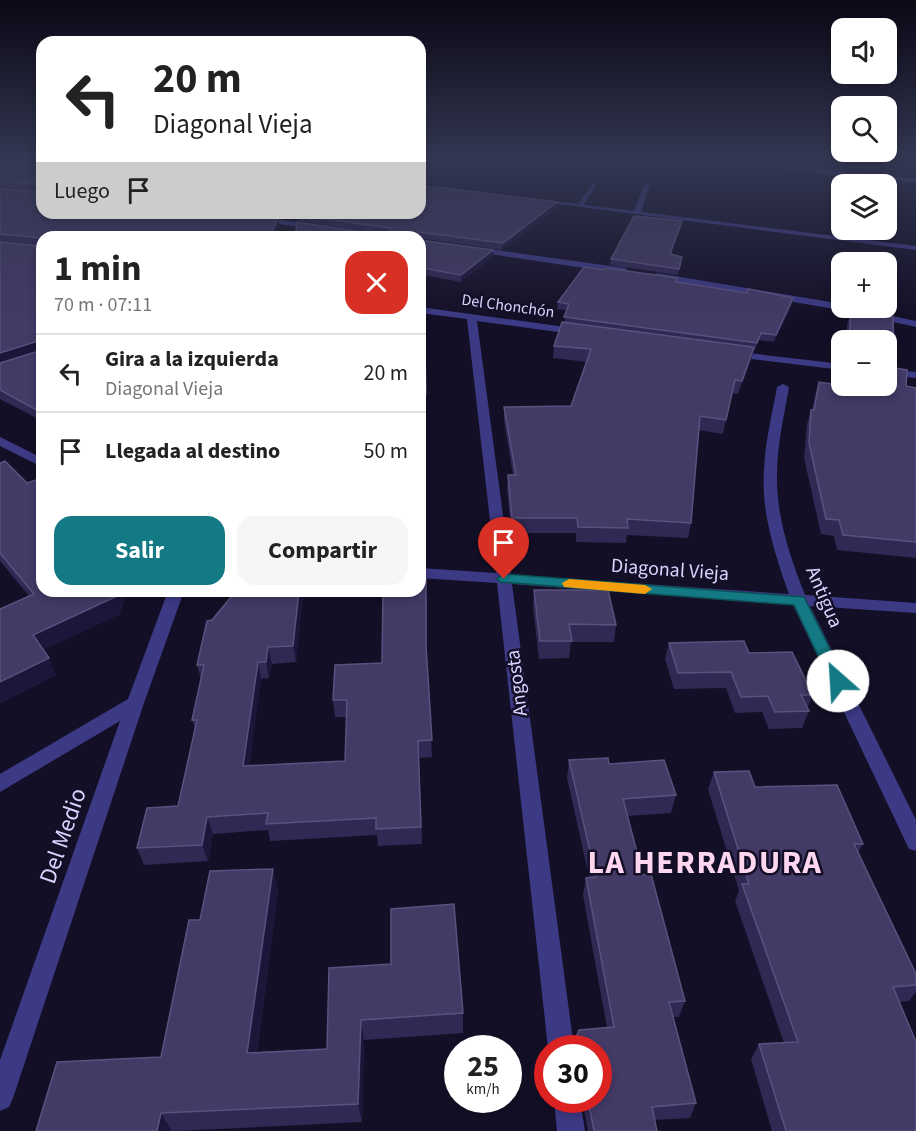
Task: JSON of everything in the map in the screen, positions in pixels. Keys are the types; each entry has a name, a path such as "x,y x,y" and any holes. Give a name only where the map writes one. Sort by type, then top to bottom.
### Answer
{"street":[{"path":"643,214 916,248"},
{"path":"260,219 328,229"},
{"path":"465,248 635,273"},
{"path":"647,275 831,305"},
{"name":"Del Chonchón","path":"426,311 589,334"},
{"name":"Angosta","path":"472,317 559,1035"},
{"path":"890,318 916,324"},
{"path":"719,352 831,366"},
{"path":"897,373 916,375"},
{"name":"Antigua","path":"783,387 772,452 770,483 784,559 799,600 916,842"},
{"path":"0,441 36,461"},
{"name":"Diagonal Vieja","path":"426,573 916,608"},
{"name":"Del Medio","path":"0,1098 174,597"},
{"path":"0,784 135,704"},
{"path":"569,1113 571,1131"}],"building":[{"path":"0,214 36,214 36,219 278,219 273,231 36,231 36,238 0,234"},
{"path":"426,214 541,214 503,243 426,233 426,231 392,231 390,228 326,219 426,219"},
{"path":"634,216 682,221 670,254 682,257 679,269 611,259"},
{"path":"297,222 356,231 296,231"},
{"path":"426,241 493,250 461,275 426,269"},
{"path":"0,242 36,246 36,342 0,353"},
{"path":"584,267 677,278 676,282 747,293 748,289 793,298 776,335 761,333 757,343 564,317 569,304 558,302"},
{"path":"851,318 893,318 893,330 850,330"},
{"path":"562,322 754,347 742,381 735,380 726,420 700,416 691,523 627,519 628,528 578,527 577,518 512,518 508,475 516,475 504,407 571,406 591,349 554,346"},
{"path":"36,352 36,410 0,390 0,363"},
{"path":"897,368 907,370 906,386 916,388 916,542 843,535 839,520 826,519 809,443 811,410 814,410 819,382 831,384 831,396 897,396"},
{"path":"5,461 27,483 36,480 36,597 115,597 33,635 49,658 0,682 0,609 34,594 0,553 0,463"},
{"path":"534,590 608,590 616,625 569,624 572,641 540,641"},
{"path":"231,597 298,597 293,646 268,647 266,662 258,662 243,766 345,761 347,700 333,700 335,665 382,663 383,597 426,597 426,645 432,740 418,741 421,827 376,829 376,818 266,824 268,813 207,817 202,845 137,848 147,808 178,806 197,720 192,720 204,665 197,665 207,621 212,620"},
{"path":"744,641 749,653 792,652 813,695 801,695 809,711 775,712 768,696 741,697 731,672 678,673 669,643"},
{"path":"608,758 609,764 664,760 676,795 623,799 643,875 651,874 685,1001 669,1002 696,1103 652,1107 657,1131 594,1131 591,1113 612,1113 612,1035 577,1035 579,1030 614,1027 586,878 596,877 569,760"},
{"path":"749,771 755,787 837,785 863,844 854,844 916,974 916,985 893,987 916,1042 916,1131 786,1131 759,1044 798,1042 742,884 749,884 714,772"},
{"path":"273,869 247,1053 327,1049 329,968 391,964 391,909 454,904 463,1013 361,1020 358,1104 161,1113 157,1131 36,1131 57,1062 161,1057 189,920 200,920 210,871"}],"slow traffic":[{"path":"569,583 645,589"}],"district":[{"name":"LA HERRADURA","path":"705,863"}],"route":[{"path":"504,579 799,600 838,681"}]}
